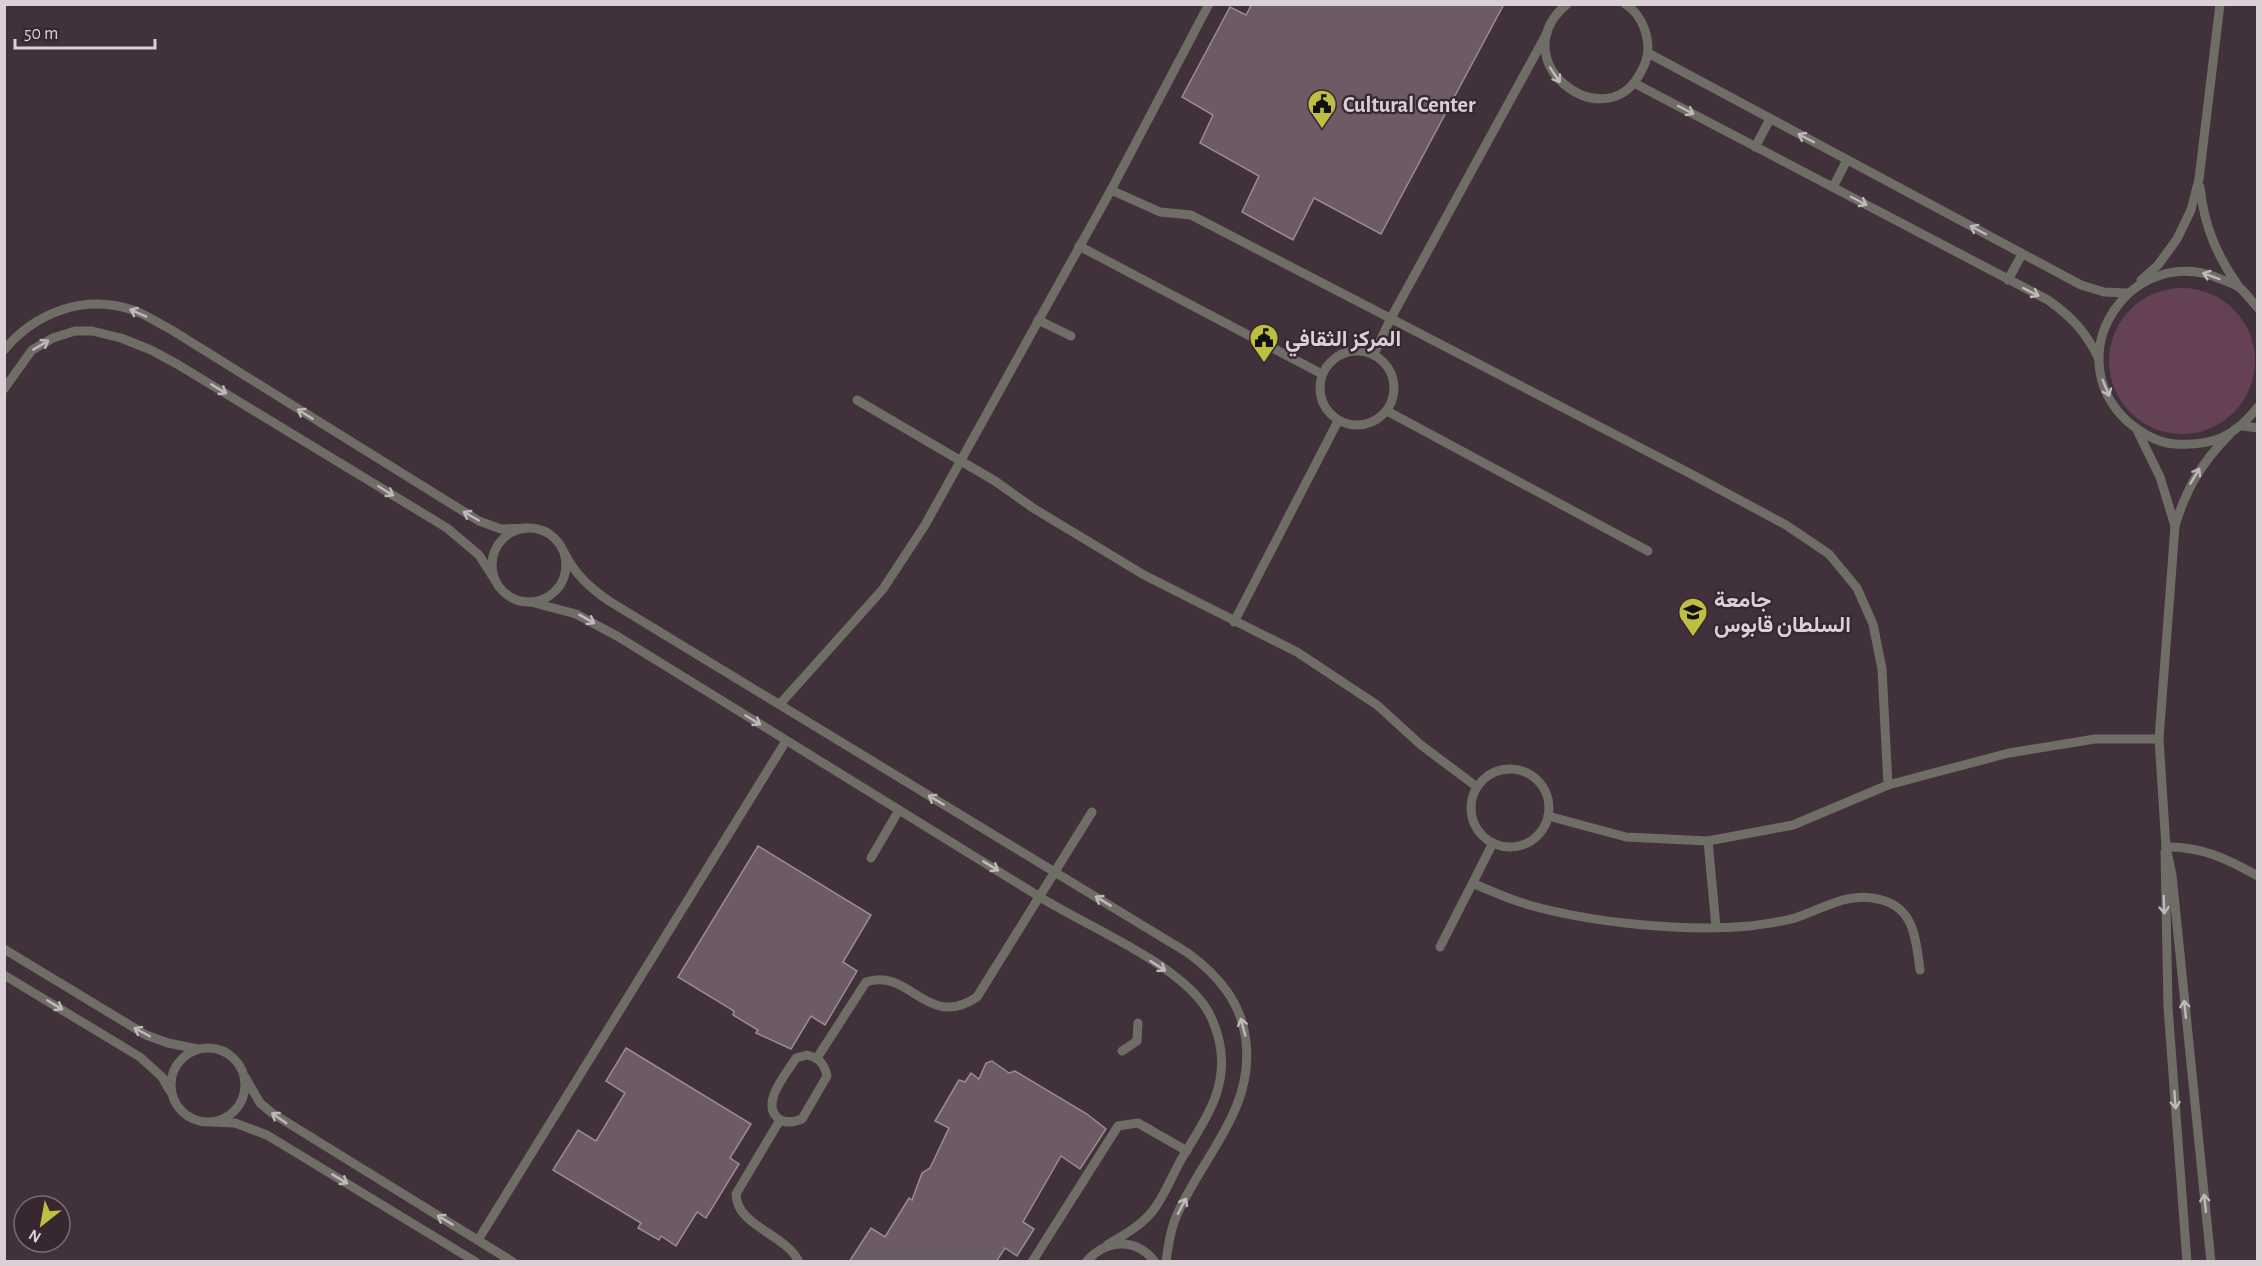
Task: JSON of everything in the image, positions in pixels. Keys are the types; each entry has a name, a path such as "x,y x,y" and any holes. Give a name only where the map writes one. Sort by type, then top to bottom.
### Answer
{"lane":[{"path":"780,704 883,589 925,525 1111,190 1209,4"},
{"path":"1547,33 1545,50 1549,67 1559,82 1574,93 1591,98 1609,97 1634,83 1645,66 1648,54 1647,36 1641,20 1625,4"},
{"path":"2098,359 2101,335 2111,312 2158,265 2177,239 2191,210 2199,179 2220,4"},
{"path":"1374,354 1390,318 1553,19 1566,5"},
{"path":"1648,54 2081,285 2104,292 2131,290 2168,272 2206,272 2240,288"},
{"path":"1634,83 2070,315 2088,335 2098,359 2104,387 2117,411 2138,430 2167,443 2178,444 2199,445 2229,435"},
{"path":"1755,147 1770,119"},
{"path":"1833,188 1847,160"},
{"path":"2199,179 2202,208 2210,237 2223,264 2258,309"},
{"path":"1111,190 1160,212 1191,215 1786,525 1828,554 1857,588 1873,624 1882,669 1888,785"},
{"path":"1079,246 1322,374"},
{"path":"2008,280 2022,254"},
{"path":"4,350 18,334 38,319 66,307 101,304 133,310 170,329 479,521 501,529 526,528 549,534 565,554 575,573 594,591 1055,872 1211,970 1227,989 1245,1029 1248,1053 1243,1093 1234,1114 1176,1216 1166,1262"},
{"path":"1038,320 1071,336"},
{"path":"4,389 32,350 53,338 75,331 92,331 151,350 447,528 479,555 495,580 511,598 576,614 1040,897 1160,966 1189,987 1205,1006 1216,1028 1223,1055 1223,1073 1210,1114 1151,1213 1131,1231 1094,1252 1086,1262"},
{"path":"1359,351 1374,354 1392,373 1395,386 1394,399 1380,419 1359,426 1338,421 1328,412 1322,401 1319,388 1322,374 1330,362 1343,353 1359,351"},
{"path":"857,400 995,481 1143,574 1296,652 1377,705 1421,745 1477,787"},
{"path":"2211,1262 2172,875 2166,847 2159,740 2175,526 2194,476 2210,454 2229,435 2243,426 2258,407"},
{"path":"1387,411 1648,551"},
{"path":"1234,622 1338,421"},
{"path":"2243,426 2258,428"},
{"path":"2138,430 2160,477 2175,526"},
{"path":"495,580 492,565 497,546 504,537 526,528"},
{"path":"531,602 548,598 558,590 565,572 565,554"},
{"path":"1548,816 1626,837 1708,841 1793,825 1888,785 1999,755 2095,739 2159,740"},
{"path":"478,1240 786,741"},
{"path":"1498,770 1525,771 1545,790 1549,803 1548,816 1543,829 1533,839 1521,846 1507,847 1493,843 1483,836 1475,825 1472,799 1477,787 1486,777 1498,770"},
{"path":"871,858 899,810"},
{"path":"817,1058 866,982 886,978 941,1008 963,1006 977,997 1092,812"},
{"path":"1708,841 1716,927"},
{"path":"1440,947 1493,843"},
{"path":"2166,847 2189,847 2212,853 2258,876"},
{"path":"2166,847 2163,875 2168,1007 2187,1262"},
{"path":"1474,884 1529,905 1614,921 1716,927 1793,919 1853,897 1881,900 1898,908 1912,922 1920,970"},
{"path":"4,949 146,1035 168,1043 198,1049 222,1050 232,1056 260,1103 272,1113 513,1262"},
{"path":"4,975 140,1057 162,1077 173,1098 188,1116 212,1122 235,1123 267,1135 476,1262"},
{"path":"1122,1051 1137,1041 1138,1023"},
{"path":"173,1098 172,1073 187,1054 198,1049"},
{"path":"807,1055 817,1058 825,1065 827,1076 802,1119 791,1123 780,1120 772,1112 771,1101 796,1058 807,1055"},
{"path":"212,1122 234,1112 242,1102 245,1077"},
{"path":"780,1120 736,1194 736,1205 740,1212 787,1245 799,1262"},
{"path":"1032,1262 1118,1126 1138,1123 1186,1151"},
{"path":"1107,1245 1122,1243 1136,1246 1155,1262"}],"shaded area":[{"path":"2182,288 2210,293 2234,309 2250,333 2255,361 2250,389 2234,413 2210,429 2182,434 2154,429 2130,413 2114,389 2109,361 2114,333 2130,309 2154,293"}],"building":[{"name":"Cultural Center","path":"1252,4 1504,4 1381,234 1314,198 1293,240 1242,212 1259,176 1200,143 1213,115 1182,97 1230,7 1246,15"},
{"path":"758,846 871,915 843,962 857,971 825,1025 811,1016 791,1049 756,1033 758,1030 733,1015 734,1011 678,977"},
{"path":"626,1048 751,1124 730,1158 739,1164 706,1218 697,1212 676,1246 661,1236 659,1240 638,1228 641,1223 553,1170 578,1130 596,1141 625,1093 606,1081"},
{"path":"992,1061 1009,1073 1015,1071 1087,1114 1106,1129 1080,1169 1061,1156 1023,1222 1034,1229 1017,1256 1005,1248 996,1262 849,1262 871,1228 885,1237 909,1198 912,1200 922,1173 930,1168 949,1128 935,1121 959,1080 965,1082 971,1073 979,1079 986,1063"}],"place":[{"name":"Cultural Center","path":"1322,130"},
{"name":"المركز الثقافي","path":"1264,364"},
{"name":"جامعة السلطان قابوس","path":"1693,638"}]}
